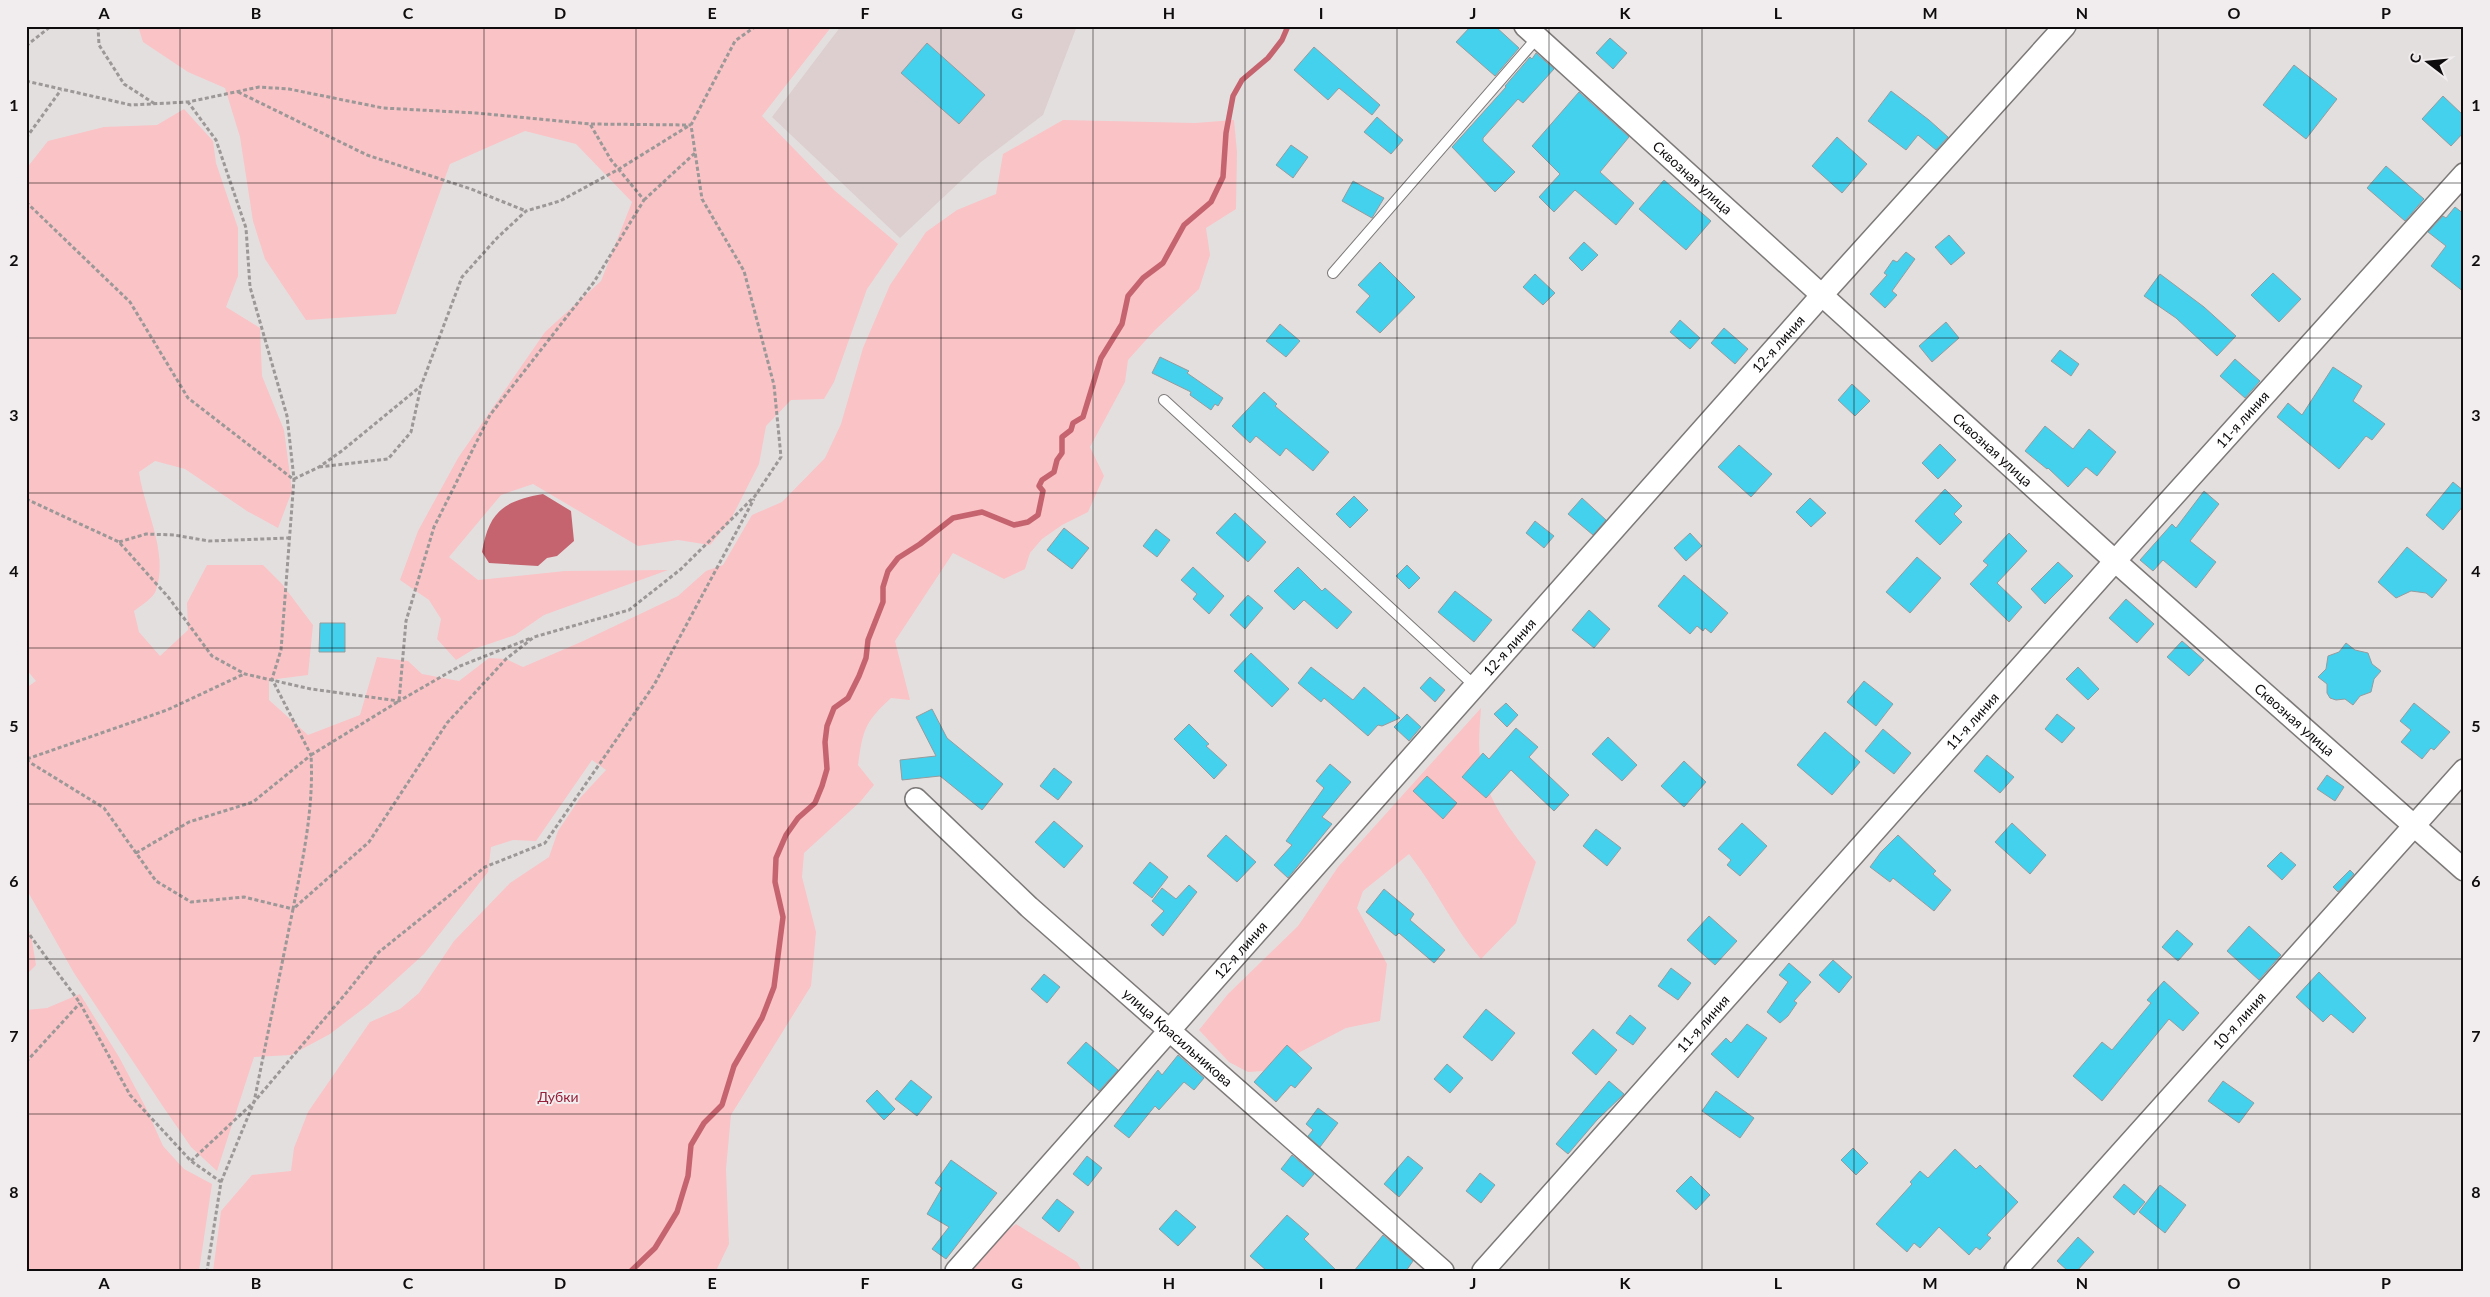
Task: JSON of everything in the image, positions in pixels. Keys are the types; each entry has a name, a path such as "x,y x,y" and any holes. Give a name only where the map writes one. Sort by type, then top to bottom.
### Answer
{"street":[{"name":"12-я линия","path":"956,1271 1820,296 2065,26"},
{"name":"Сквозная улица","path":"1531,32 1820,296 2115,561 2464,870"},
{"name":"11-я линия","path":"1483,1271 2115,561 2464,174"},
{"name":"10-я линия","path":"2016,1271 2464,770"},
{"name":"улица Красильникова","path":"916,799 1029,907 1443,1271"}],"lane":[{"path":"1333,273 1531,32"},
{"path":"1164,400 1474,685"}],"path":[{"path":"26,46 51,26"},
{"path":"98,26 100,45 124,84 156,104"},
{"path":"319,467 388,459 411,432 421,386 462,277 497,238 526,211 560,201 619,169 691,125 735,41 756,26"},
{"path":"26,81 131,105 188,102 259,87 289,89 382,108 476,113 590,124 691,125"},
{"path":"26,138 61,90"},
{"path":"237,92 367,155 471,189 526,211"},
{"path":"188,102 216,140 246,228 250,287 287,416 294,479 281,650 272,679 311,755 312,778 307,839 254,1102 221,1182 207,1271"},
{"path":"590,124 619,169 644,200"},
{"path":"191,1161 254,1102 348,992 378,952 485,867 545,843 654,685 755,496 780,457 774,385 744,271 702,199 691,125"},
{"path":"399,701 406,621 434,528 490,415 594,282 644,200 695,153"},
{"path":"26,202 130,302 188,398 294,479"},
{"path":"294,479 319,467 421,386"},
{"path":"136,853 189,822 253,802 311,755 460,666 534,637 629,610 681,569 755,496"},
{"path":"26,499 119,542 168,598 212,656 245,674 311,689 399,701"},
{"path":"119,542 146,534 174,535 209,541 290,538"},
{"path":"293,909 369,842 447,723 506,659 534,637"},
{"path":"26,760 167,710 245,674"},
{"path":"26,760 104,808 156,881 192,902 244,897 293,909"},
{"path":"26,930 80,1002 130,1095 191,1161 221,1182"},
{"path":"26,1062 80,1002"}],"shaded area":[{"path":"841,26 1077,26 1043,115 981,162 900,238 772,117"},
{"path":"543,494 571,511 574,541 557,556 547,558 538,566 489,563 482,552 485,538 494,518 508,505 518,500"}],"green space":[{"path":"138,26 832,26 762,116 834,190 898,244 867,289 834,382 824,399 791,400 766,426 759,464 730,521 710,545 678,540 638,546 533,484 501,495 449,557 478,580 565,571 668,570 544,615 515,635 474,649 456,660 437,639 441,619 429,600 400,580 418,531 458,458 545,332 601,281 632,202 576,144 525,131 450,164 396,314 306,320 265,259 253,221 240,137 225,88 188,72 143,42"},
{"name":"Дубки","path":"184,109 213,141 216,163 238,228 238,276 226,307 260,328 262,376 284,430 292,491 278,528 247,511 185,469 155,461 139,472 160,561 155,593 134,611 139,632 160,656 188,630 187,603 207,565 263,565 282,584 313,625 308,675 269,680 269,700 308,735 360,715 377,657 408,661 422,674 459,681 489,658 506,659 523,667 678,596 706,571 723,565 752,515 782,502 825,458 841,424 863,348 890,285 926,232 957,210 996,194 1003,154 1063,120 1195,123 1234,120 1237,152 1236,209 1206,228 1210,255 1199,289 1155,330 1128,360 1125,382 1090,447 1104,476 1088,512 1062,525 1042,539 1030,553 1025,569 1004,579 953,553 895,641 910,700 891,698 870,721 861,743 858,765 874,785 860,802 804,853 802,877 816,932 811,986 731,1115 726,1169 729,1244 716,1271 213,1271 221,1211 252,1175 291,1171 294,1148 308,1112 370,1022 400,1009 419,993 454,941 510,883 549,857 558,831 580,798 606,770 592,760 536,841 513,840 491,847 488,872 424,954 368,1005 330,1034 291,1055 254,1057 217,1171 191,1147 164,1108 74,973 28,892 26,887 26,688 36,681 26,669 26,169 48,141 104,127 157,125"},
{"path":"1481,708 1479,752 1487,787 1500,814 1536,862 1516,923 1481,959 1461,933 1428,880 1409,854 1363,891 1357,908 1387,964 1380,1021 1346,1028 1264,1071 1248,1072 1229,1062 1199,1030 1228,994 1298,926 1338,867"},
{"path":"26,930 31,935 36,965 26,975"},
{"path":"80,994 119,1057 146,1108 163,1146 184,1169 212,1184 199,1271 26,1271 26,1010 47,1008"},
{"path":"1016,1224 1077,1262 1082,1271 968,1271 992,1242"}],"building":[{"path":"1471,26 1495,26 1519,48 1495,76 1456,42"},
{"path":"1610,38 1627,53 1613,69 1596,53"},
{"path":"927,43 985,95 959,124 901,73"},
{"path":"1314,47 1380,105 1372,115 1339,88 1328,100 1294,70"},
{"path":"1536,53 1554,69 1523,103 1518,99 1483,138 1483,141 1515,172 1495,192 1452,147 1506,87 1530,57 1532,59"},
{"path":"2294,65 2337,99 2306,139 2263,105"},
{"path":"1891,91 1948,137 1936,150 1918,135 1906,150 1868,121"},
{"path":"1579,92 1629,137 1600,172 1634,203 1616,225 1575,190 1554,212 1539,197 1560,174 1532,146"},
{"path":"2443,96 2464,116 2464,132 2451,146 2422,119"},
{"path":"1377,117 1403,140 1391,154 1364,132"},
{"path":"1837,137 1867,164 1842,193 1812,166"},
{"path":"1291,145 1308,157 1293,178 1276,165"},
{"path":"2386,166 2424,199 2405,221 2367,188"},
{"path":"1664,180 1711,221 1686,250 1639,209"},
{"path":"1353,181 1384,198 1372,218 1342,201"},
{"path":"2455,207 2464,214 2464,292 2431,266 2446,246 2428,232 2443,216 2446,218"},
{"path":"1949,235 1965,253 1951,265 1935,247"},
{"path":"1584,242 1598,255 1582,271 1569,258"},
{"path":"1906,252 1915,259 1892,291 1897,295 1885,308 1870,294 1887,275 1884,273 1893,260 1897,262"},
{"path":"1380,262 1415,297 1380,333 1356,312 1370,296 1358,285"},
{"path":"2273,273 2301,299 2279,322 2251,295"},
{"path":"1535,274 1555,293 1543,305 1523,287"},
{"path":"2160,274 2204,307 2236,336 2217,356 2176,318 2144,296"},
{"path":"1680,320 1700,338 1690,349 1670,332"},
{"path":"1946,322 1959,338 1932,362 1919,346"},
{"path":"1280,324 1300,341 1286,357 1266,341"},
{"path":"1724,328 1748,349 1735,364 1711,343"},
{"path":"2060,350 2079,364 2071,376 2051,361"},
{"path":"1160,357 1189,371 1187,373 1223,398 1218,406 1215,404 1211,410 1190,395 1191,392 1152,373"},
{"path":"2235,359 2260,381 2245,398 2220,376"},
{"path":"2333,367 2362,386 2353,401 2385,424 2372,440 2366,436 2339,469 2277,417 2288,403 2302,415"},
{"path":"1852,384 1870,401 1855,416 1838,400"},
{"path":"1264,392 1277,404 1275,406 1329,452 1313,471 1286,448 1280,456 1256,436 1250,443 1232,426"},
{"path":"2045,426 2073,449 2089,429 2116,452 2097,476 2086,467 2068,487 2048,468 2025,451"},
{"path":"1940,444 1956,460 1938,479 1922,463"},
{"path":"1739,445 1772,474 1751,497 1718,467"},
{"path":"2453,482 2464,491 2464,505 2443,530 2426,515"},
{"path":"1945,489 1962,506 1954,514 1962,522 1940,545 1915,521"},
{"path":"2204,491 2219,504 2190,541 2216,562 2196,588 2163,560 2153,571 2140,560 2172,524 2176,528"},
{"path":"1354,496 1368,510 1350,528 1336,514"},
{"path":"1582,498 1606,520 1593,535 1568,514"},
{"path":"1810,498 1826,513 1811,527 1796,512"},
{"path":"1235,513 1266,542 1248,562 1216,533"},
{"path":"1535,521 1554,536 1544,548 1526,533"},
{"path":"1064,528 1089,548 1072,569 1047,550"},
{"path":"1156,529 1170,540 1157,557 1143,546"},
{"path":"1690,533 1702,546 1686,561 1674,548"},
{"path":"2009,533 2027,551 1997,583 2022,607 2009,622 1970,584 1988,565 1983,561"},
{"path":"2407,547 2447,580 2432,598 2426,593 2411,591 2396,598 2378,582"},
{"path":"1917,557 1941,578 1910,613 1886,592"},
{"path":"2058,562 2073,576 2045,604 2031,589"},
{"path":"1407,565 1420,578 1409,589 1396,576"},
{"path":"1193,567 1224,596 1209,614 1193,599 1197,594 1181,580"},
{"path":"1298,567 1322,591 1325,588 1352,612 1337,629 1304,600 1294,610 1274,591"},
{"path":"1684,575 1728,613 1711,633 1705,628 1703,631 1697,626 1690,634 1658,606"},
{"path":"1455,591 1492,620 1474,642 1438,612"},
{"path":"1248,595 1263,608 1245,629 1230,615"},
{"path":"2126,599 2154,624 2137,643 2109,618"},
{"path":"1589,610 1610,629 1594,648 1572,630"},
{"path":"320,623 345,623 345,652 319,652"},
{"path":"2182,641 2204,660 2189,676 2167,657"},
{"path":"2346,643 2355,650 2368,653 2372,664 2381,671 2374,679 2371,692 2360,696 2353,705 2345,699 2336,700 2330,698 2327,693 2327,684 2318,677 2326,669 2328,656 2339,652"},
{"path":"1251,653 1289,689 1272,707 1234,671"},
{"path":"1311,667 1353,700 1364,687 1400,718 1382,726 1378,725 1368,736 1324,698 1321,702 1298,683"},
{"path":"2078,667 2099,689 2088,700 2066,679"},
{"path":"1430,677 1445,690 1435,702 1420,688"},
{"path":"1864,681 1893,704 1876,726 1847,702"},
{"path":"1506,703 1518,715 1507,727 1494,714"},
{"path":"2414,703 2450,732 2434,750 2431,748 2422,759 2401,742 2411,730 2400,721"},
{"path":"932,709 947,738 1003,784 982,810 940,776 902,780 900,760 936,756 916,717"},
{"path":"1407,714 1421,727 1409,741 1394,727"},
{"path":"2057,714 2075,728 2062,743 2045,729"},
{"path":"1189,724 1209,744 1206,746 1227,765 1214,779 1174,739"},
{"path":"1516,728 1538,747 1529,757 1569,795 1554,811 1511,770 1486,798 1462,777 1483,753 1489,759"},
{"path":"1883,729 1911,753 1894,774 1865,751"},
{"path":"1825,732 1860,762 1832,795 1797,765"},
{"path":"1608,737 1637,765 1622,781 1592,754"},
{"path":"1987,755 2014,777 2000,793 1974,771"},
{"path":"1684,761 1706,782 1684,807 1661,786"},
{"path":"1330,764 1351,782 1322,817 1332,824 1288,878 1274,865 1292,845 1286,841 1324,788 1316,781"},
{"path":"1054,768 1072,782 1058,800 1040,786"},
{"path":"2327,775 2344,787 2335,801 2317,789"},
{"path":"1427,776 1457,803 1443,819 1413,791"},
{"path":"1054,821 1083,846 1064,868 1035,842"},
{"path":"1742,823 1767,846 1740,876 1727,865 1731,860 1718,849"},
{"path":"2012,823 2046,855 2030,874 1995,842"},
{"path":"1596,829 1621,848 1607,866 1583,846"},
{"path":"1226,835 1256,862 1237,882 1207,856"},
{"path":"1898,835 1936,871 1933,874 1951,890 1934,911 1893,878 1890,882 1870,867 1881,852"},
{"path":"2281,852 2296,865 2282,880 2267,866"},
{"path":"1150,862 1168,877 1152,898 1133,883"},
{"path":"2350,870 2354,874 2338,892 2333,887"},
{"path":"1189,885 1197,892 1163,936 1151,925 1164,911 1152,901 1162,888 1176,899"},
{"path":"1384,889 1414,914 1410,920 1445,950 1434,963 1399,933 1396,936 1366,912"},
{"path":"1709,916 1737,941 1715,965 1687,940"},
{"path":"2249,926 2281,955 2259,980 2227,951"},
{"path":"2177,930 2193,944 2178,961 2162,947"},
{"path":"1833,960 1852,977 1839,993 1819,975"},
{"path":"1789,963 1811,982 1794,1001 1797,1003 1788,1016 1780,1023 1767,1012 1788,982 1779,975"},
{"path":"1671,968 1691,983 1678,1000 1658,986"},
{"path":"2319,972 2366,1018 2353,1033 2331,1014 2323,1022 2296,997"},
{"path":"1044,974 1060,987 1047,1003 1031,989"},
{"path":"2164,981 2199,1013 2183,1031 2169,1019 2102,1101 2073,1076 2102,1042 2112,1050 2151,1003 2147,1000"},
{"path":"1486,1009 1515,1033 1492,1061 1463,1037"},
{"path":"1630,1015 1646,1028 1633,1045 1616,1033"},
{"path":"1747,1024 1767,1038 1738,1078 1711,1054 1726,1038 1731,1043"},
{"path":"1593,1029 1617,1050 1596,1075 1572,1053"},
{"path":"1086,1042 1118,1070 1099,1091 1067,1063"},
{"path":"1287,1045 1312,1068 1295,1088 1291,1085 1276,1102 1254,1082"},
{"path":"1178,1055 1204,1078 1194,1090 1184,1082 1159,1110 1155,1106 1129,1138 1114,1126 1158,1070 1162,1075"},
{"path":"1447,1064 1463,1078 1450,1093 1434,1079"},
{"path":"911,1080 932,1097 917,1116 895,1099"},
{"path":"1609,1081 1624,1094 1597,1120 1568,1154 1556,1144"},
{"path":"2223,1081 2254,1103 2239,1123 2208,1101"},
{"path":"877,1090 895,1109 884,1120 866,1101"},
{"path":"1716,1091 1754,1118 1740,1138 1702,1111"},
{"path":"1318,1108 1338,1123 1320,1147 1308,1136 1313,1130 1306,1124"},
{"path":"1853,1148 1868,1163 1856,1175 1841,1160"},
{"path":"1955,1149 1976,1169 1980,1165 2018,1202 1987,1235 1991,1238 1980,1250 1976,1247 1969,1255 1939,1227 1920,1248 1914,1243 1907,1252 1876,1224 1912,1184 1910,1182 1920,1171 1928,1178"},
{"path":"1292,1155 1314,1174 1303,1187 1281,1169"},
{"path":"1087,1156 1102,1168 1088,1186 1073,1174"},
{"path":"1408,1156 1423,1168 1399,1197 1384,1184"},
{"path":"951,1160 997,1193 946,1259 932,1249 949,1227 927,1214 942,1188 935,1183"},
{"path":"1480,1173 1495,1185 1481,1203 1466,1191"},
{"path":"1691,1176 1710,1195 1696,1210 1676,1191"},
{"path":"2124,1184 2145,1202 2134,1215 2113,1197"},
{"path":"2160,1185 2186,1205 2165,1233 2139,1212"},
{"path":"1057,1199 1074,1212 1059,1232 1042,1218"},
{"path":"1176,1210 1196,1227 1178,1246 1159,1229"},
{"path":"1287,1215 1309,1234 1304,1239 1337,1271 1267,1271 1250,1256"},
{"path":"1383,1235 1413,1261 1406,1271 1354,1271"},
{"path":"2078,1237 2094,1252 2077,1271 2068,1271 2057,1261"}],"waterway":[{"path":"631,1271 655,1248 677,1212 688,1176 691,1145 704,1123 722,1105 734,1066 762,1018 774,987 783,917 775,882 776,858 786,835 798,818 815,803 822,786 827,769 825,742 827,726 834,708 848,698 859,676 866,658 868,640 883,602 883,587 888,571 898,558 920,544 953,518 982,512 1014,525 1028,522 1038,515 1043,491 1039,486 1042,480 1054,472 1057,460 1062,453 1062,437 1071,430 1073,423 1083,417 1101,358 1122,324 1128,296 1143,278 1163,263 1184,225 1211,202 1223,177 1226,133 1233,96 1242,80 1268,58 1282,40 1288,26"}]}
